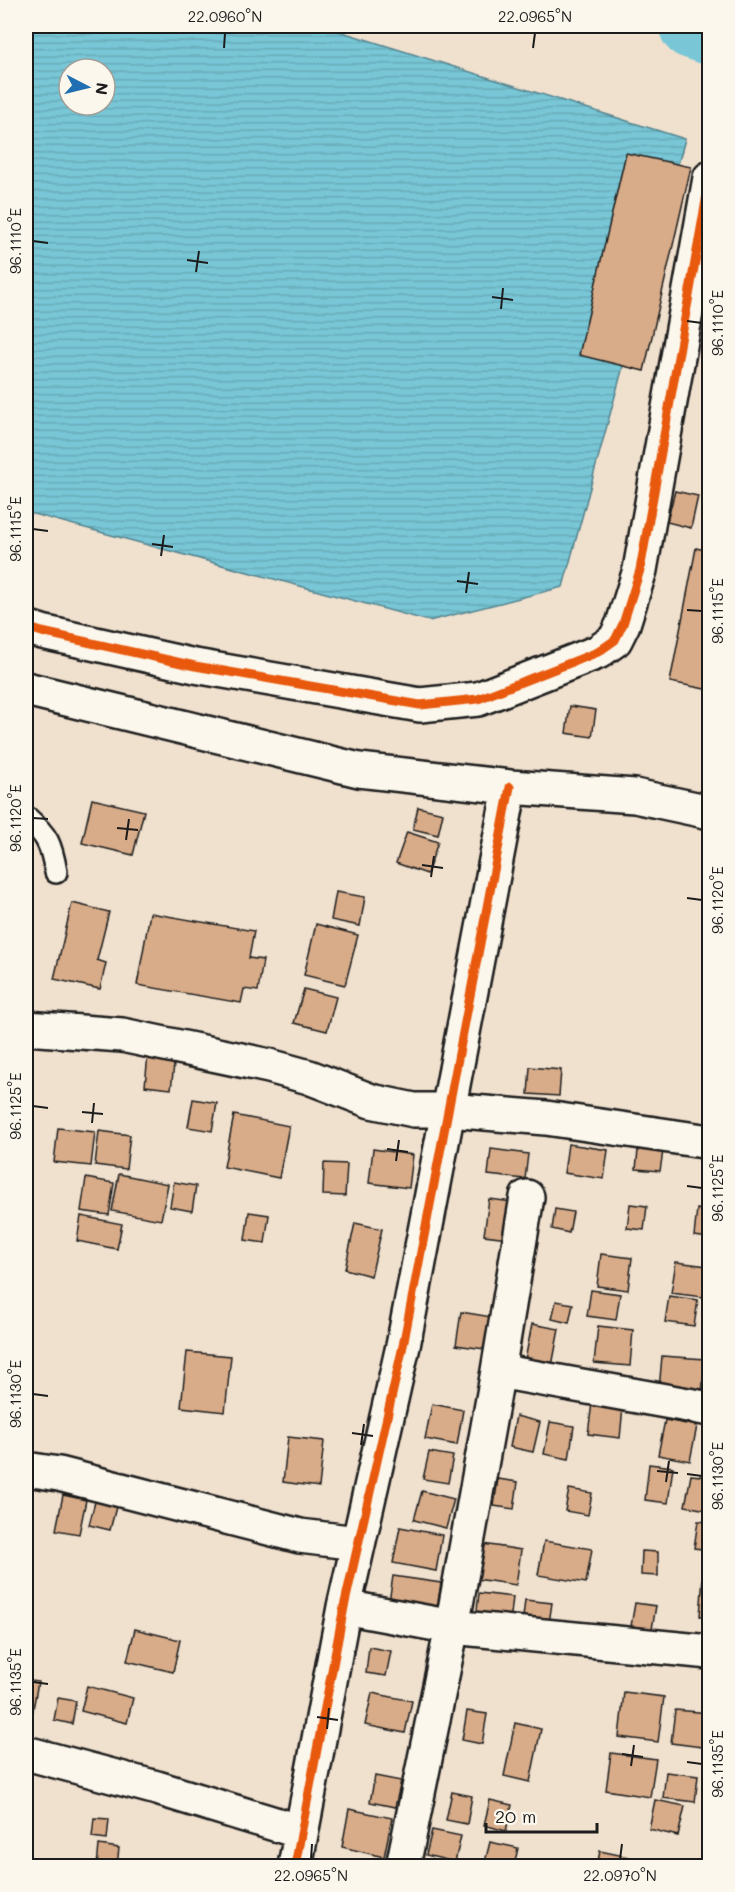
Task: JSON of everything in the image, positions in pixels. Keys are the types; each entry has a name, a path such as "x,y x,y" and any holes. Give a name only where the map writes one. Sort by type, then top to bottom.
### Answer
{"street":[{"path":"26,627 195,666 420,705 478,699 598,652 615,640 623,624 640,570 710,178"},
{"path":"26,690 359,770 510,787 635,796 710,812"},
{"path":"295,1866 357,1543 403,1346 510,787"},
{"path":"26,1028 122,1035 269,1066 309,1077 371,1101 414,1110 449,1110 546,1118 710,1142"},
{"path":"402,1866 452,1627 527,1197"},
{"path":"498,1371 710,1409"},
{"path":"26,1469 59,1474 300,1536 357,1543"},
{"path":"344,1607 452,1627 710,1652"},
{"path":"26,1753 157,1788 302,1832"}],"lane":[{"path":"26,817 39,829 52,848 56,872"}],"water":[{"path":"26,26 323,26 685,139 563,587 429,621 26,512"}],"building":[{"path":"626,153 691,167 644,371 579,355"},
{"path":"675,491 698,496 691,528 667,522"},
{"path":"696,548 710,551 710,690 670,682"},
{"path":"570,706 596,710 592,737 566,733"},
{"path":"92,799 144,811 133,855 82,843"},
{"path":"418,807 443,813 438,835 413,829"},
{"path":"407,832 438,842 427,874 396,863"},
{"path":"336,892 365,897 360,926 331,920"},
{"path":"72,903 109,912 97,960 106,963 100,989 54,979"},
{"path":"150,913 254,931 249,958 263,960 258,991 244,989 241,1003 137,985"},
{"path":"316,924 358,935 345,985 304,975"},
{"path":"304,989 336,997 327,1031 294,1023"},
{"path":"148,1054 175,1057 171,1089 145,1086"},
{"path":"530,1067 561,1070 559,1096 528,1094"},
{"path":"193,1099 217,1103 212,1131 188,1127"},
{"path":"234,1115 289,1126 279,1178 224,1167"},
{"path":"58,1128 95,1132 91,1166 54,1162"},
{"path":"99,1131 130,1135 126,1169 95,1165"},
{"path":"639,1141 664,1144 660,1171 636,1169"},
{"path":"568,1144 608,1150 604,1179 564,1173"},
{"path":"373,1149 413,1155 409,1188 369,1183"},
{"path":"491,1149 528,1154 525,1179 488,1175"},
{"path":"324,1163 347,1164 345,1196 323,1195"},
{"path":"119,1174 168,1184 161,1220 112,1211"},
{"path":"86,1178 114,1183 109,1215 81,1211"},
{"path":"174,1182 196,1186 192,1211 170,1207"},
{"path":"489,1199 521,1203 517,1239 484,1235"},
{"path":"630,1204 647,1206 644,1230 627,1228"},
{"path":"555,1209 573,1212 569,1233 552,1229"},
{"path":"697,1209 710,1211 710,1238 694,1236"},
{"path":"249,1212 269,1215 265,1243 245,1240"},
{"path":"81,1216 122,1224 117,1249 77,1241"},
{"path":"355,1223 382,1229 371,1276 345,1269"},
{"path":"601,1254 632,1258 628,1290 597,1286"},
{"path":"676,1262 707,1266 703,1297 671,1293"},
{"path":"591,1290 620,1294 616,1320 587,1316"},
{"path":"669,1296 698,1300 694,1326 665,1322"},
{"path":"556,1301 573,1304 569,1323 552,1319"},
{"path":"461,1312 504,1319 499,1351 456,1345"},
{"path":"532,1324 559,1329 552,1366 525,1360"},
{"path":"598,1326 633,1330 630,1366 594,1363"},
{"path":"187,1352 231,1356 225,1412 181,1407"},
{"path":"662,1356 705,1359 702,1393 659,1390"},
{"path":"592,1403 623,1407 620,1438 588,1434"},
{"path":"432,1404 463,1410 457,1445 425,1439"},
{"path":"516,1416 540,1422 533,1452 510,1447"},
{"path":"665,1420 697,1426 690,1461 658,1455"},
{"path":"550,1422 574,1426 569,1459 544,1454"},
{"path":"288,1437 324,1441 319,1487 283,1482"},
{"path":"429,1452 453,1456 448,1483 423,1479"},
{"path":"649,1464 673,1467 668,1503 645,1500"},
{"path":"691,1475 710,1477 707,1510 685,1506"},
{"path":"498,1479 518,1482 514,1509 494,1506"},
{"path":"569,1489 592,1493 588,1515 565,1511"},
{"path":"422,1491 454,1499 446,1528 414,1520"},
{"path":"63,1495 86,1500 79,1534 56,1530"},
{"path":"96,1498 117,1503 110,1530 89,1525"},
{"path":"698,1521 710,1522 710,1550 694,1548"},
{"path":"400,1527 442,1535 436,1571 393,1563"},
{"path":"544,1541 592,1549 586,1583 538,1575"},
{"path":"483,1544 521,1550 516,1585 477,1579"},
{"path":"642,1551 658,1552 658,1576 641,1575"},
{"path":"393,1576 441,1583 437,1609 389,1602"},
{"path":"703,1577 710,1578 710,1617 700,1616"},
{"path":"479,1593 513,1597 510,1623 476,1619"},
{"path":"525,1600 552,1603 548,1630 522,1626"},
{"path":"635,1603 656,1606 652,1629 631,1626"},
{"path":"135,1629 180,1640 173,1672 127,1661"},
{"path":"369,1647 391,1651 386,1676 366,1673"},
{"path":"26,1680 38,1682 32,1715 26,1714"},
{"path":"87,1686 133,1698 127,1723 81,1711"},
{"path":"624,1692 664,1697 658,1742 619,1737"},
{"path":"372,1693 412,1701 405,1733 365,1725"},
{"path":"58,1698 76,1701 72,1724 54,1720"},
{"path":"675,1710 710,1713 710,1748 671,1743"},
{"path":"467,1711 487,1714 482,1744 462,1740"},
{"path":"515,1723 541,1729 530,1782 504,1776"},
{"path":"611,1753 656,1759 650,1797 606,1790"},
{"path":"666,1772 698,1776 695,1802 663,1798"},
{"path":"375,1776 401,1781 395,1807 370,1802"},
{"path":"452,1792 472,1796 467,1824 446,1820"},
{"path":"490,1800 512,1805 506,1831 484,1825"},
{"path":"655,1800 685,1806 678,1836 649,1829"},
{"path":"349,1809 392,1818 384,1857 342,1847"},
{"path":"94,1818 109,1819 107,1839 92,1837"},
{"path":"432,1830 461,1836 455,1862 426,1855"},
{"path":"490,1842 518,1848 514,1866 484,1866"},
{"path":"99,1845 119,1848 117,1866 97,1866"},
{"path":"600,1851 629,1857 627,1866 597,1866"}],"waterway":[{"path":"692,26 710,32"}],"cycle path":[{"path":"26,627 195,666 420,705 478,699 598,652 615,640 623,624 640,570 710,178"},
{"path":"295,1866 344,1607 403,1346 510,787"}]}
